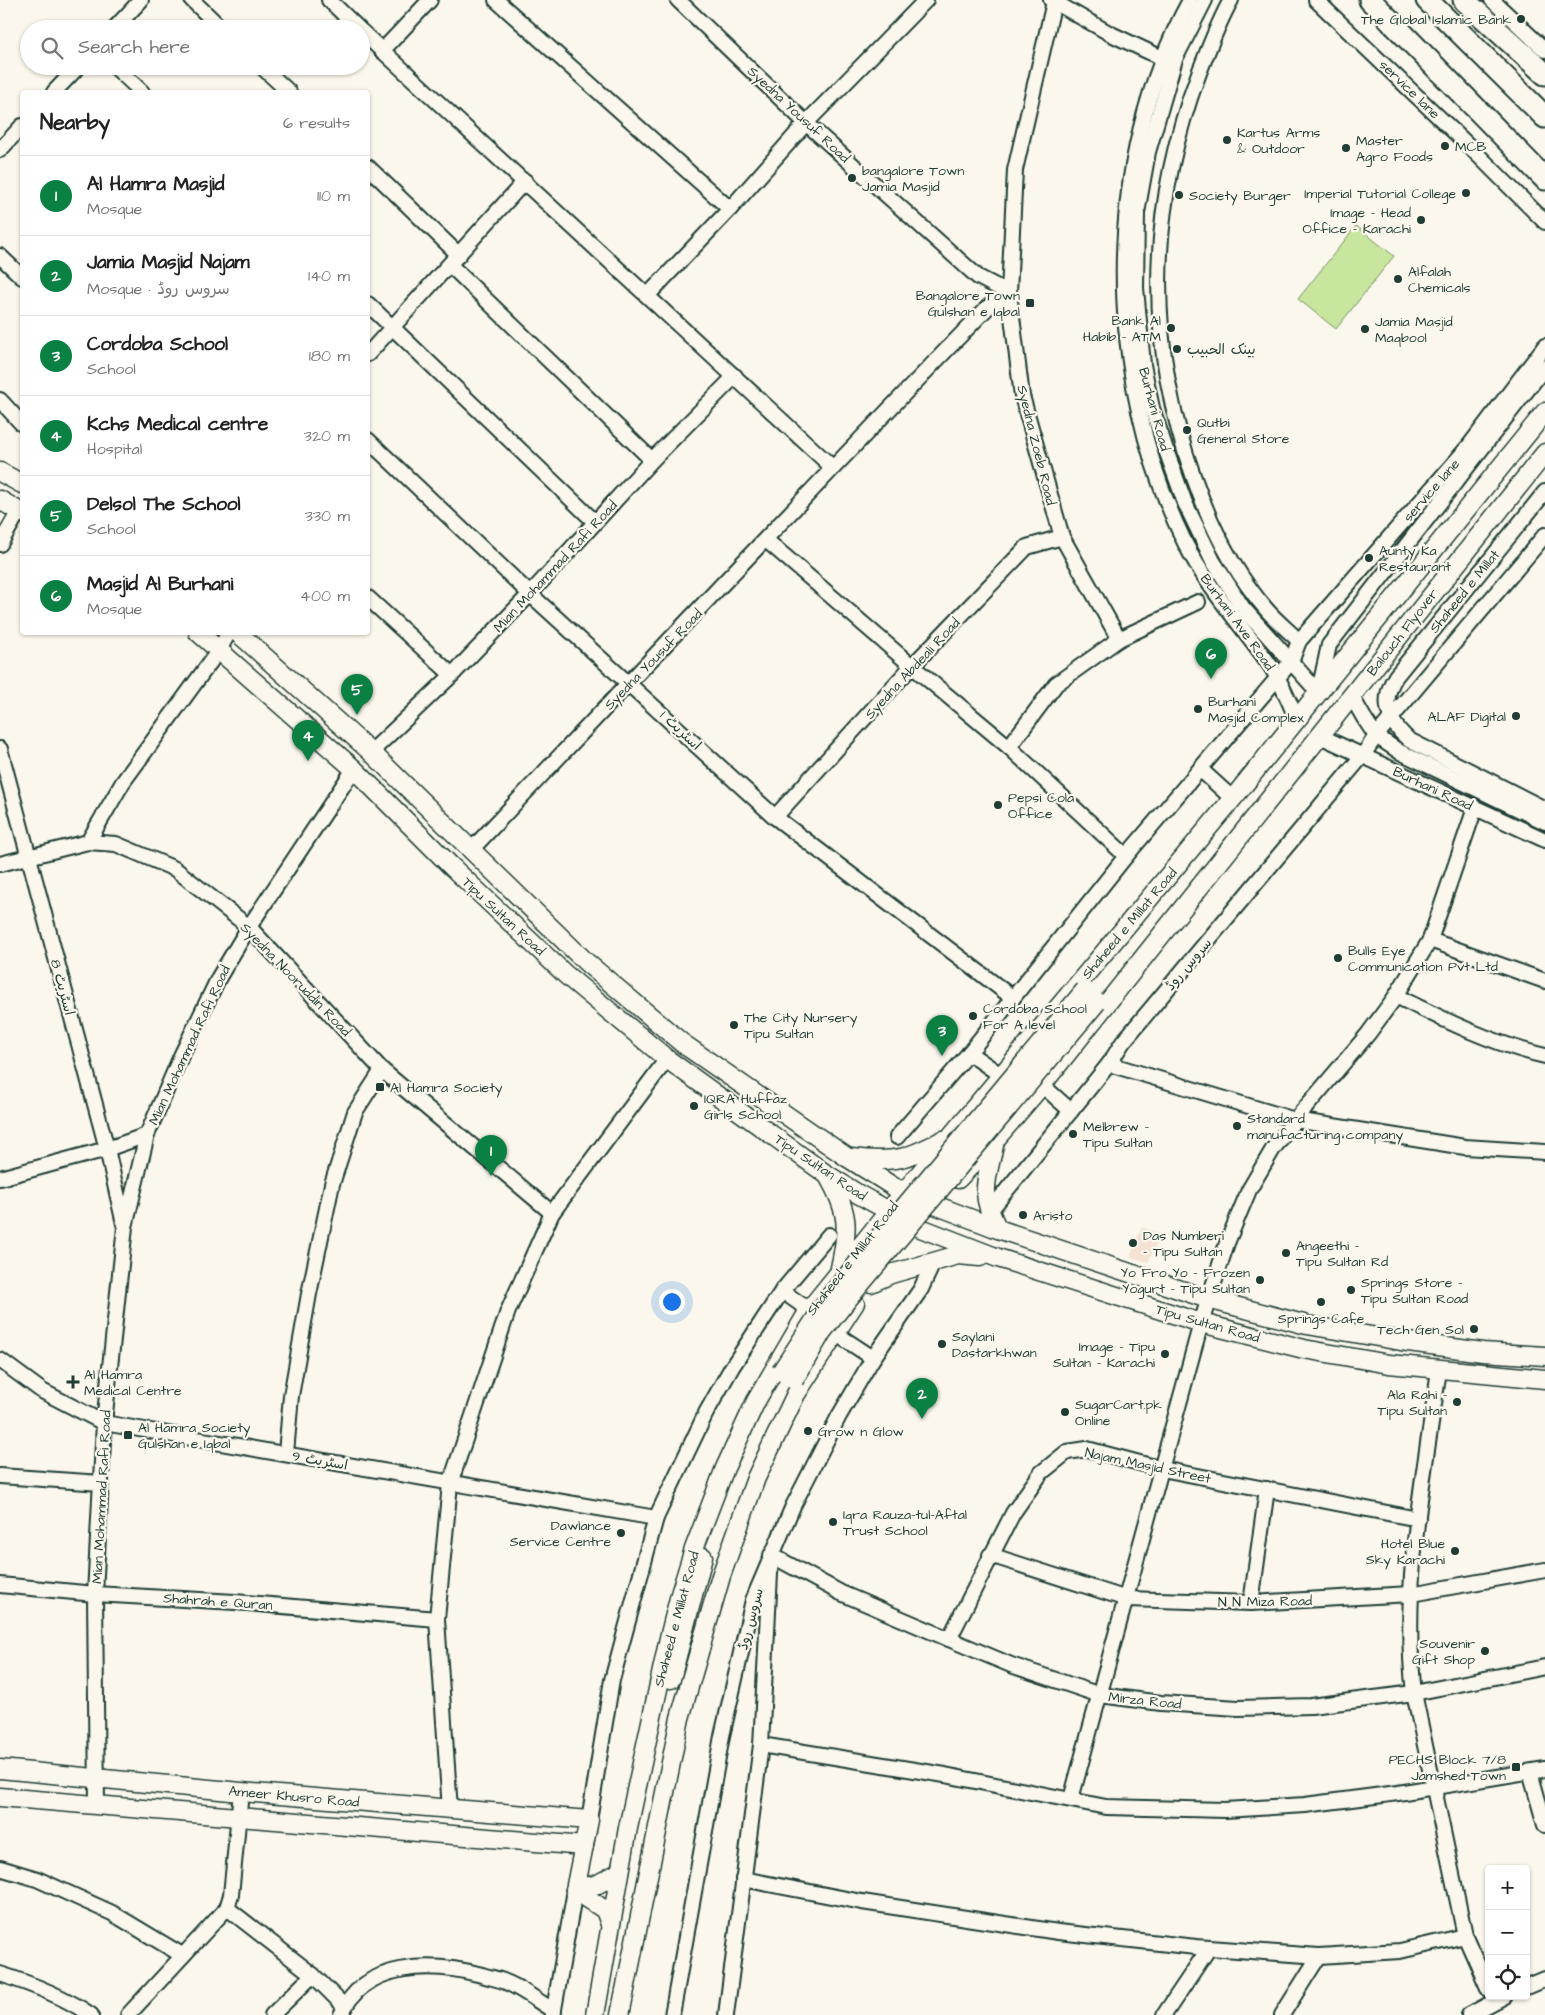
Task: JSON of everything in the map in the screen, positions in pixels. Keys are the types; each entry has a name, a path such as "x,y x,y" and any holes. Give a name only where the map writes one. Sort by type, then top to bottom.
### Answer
{"highway":[{"path":"1370,0 1545,180"},
{"path":"1427,0 1545,118"},
{"path":"1464,0 1545,74"}],"main road":[{"name":"Balouch Flyover","path":"1348,658 1545,412"},
{"name":"Balouch Flyover","path":"1320,736 1545,453"},
{"path":"0,472 20,483"},
{"path":"0,500 20,511"},
{"name":"Tipu Sultan Road","path":"202,635 354,769 452,867 566,975 667,1060 826,1174 858,1194 918,1227 998,1258 1201,1323 1304,1349 1389,1364 1545,1379"},
{"name":"Tipu Sultan Road","path":"240,635 371,752 472,848 586,962 682,1043 848,1158 894,1187 998,1229 1208,1299 1307,1325 1401,1341 1483,1352 1545,1356"},
{"name":"Shaheed e Millat Road","path":"595,2015 620,1872 669,1638 694,1549 725,1468 756,1401 809,1310 839,1271 1348,658"},
{"path":"620,2015 680,1718 721,1576 756,1478 796,1394 835,1332 870,1283 935,1205 995,1140 1042,1085 1320,736"},
{"path":"640,1771 651,1757 707,1544 723,1494 750,1431 788,1376 822,1332 1091,996 1233,811 1236,795"},
{"path":"1091,996 1243,824 1256,818"},
{"path":"452,867 472,848"},
{"path":"848,1158 876,1161 898,1160 922,1151 953,1134"},
{"path":"995,1140 984,1193 989,1212 998,1229"},
{"path":"931,1160 935,1171 946,1179 953,1180 960,1177"},
{"path":"826,1174 838,1195 846,1226 846,1240 839,1271"},
{"path":"876,1228 894,1223 900,1225 905,1230 904,1244"},
{"path":"870,1283 891,1274 958,1255 998,1258"},
{"path":"680,1718 678,1695 722,1540 788,1376"},
{"name":"Ameer Khusro Road","path":"0,1769 241,1792 589,1820"},
{"name":"Ameer Khusro Road","path":"0,1797 584,1846"},
{"path":"575,1890 589,1820"},
{"path":"575,1890 598,1884 620,1872"},
{"path":"575,1890 605,1910 610,1924"}],"street":[{"path":"122,20 141,0"},
{"path":"192,0 213,20"},
{"path":"330,0 350,20"},
{"path":"382,51 430,0"},
{"path":"496,0 730,210"},
{"name":"Syedna Yousuf Road","path":"472,848 766,540 832,467 986,308 1009,293 978,277 806,123 678,0"},
{"path":"648,295 730,210 806,123 926,0"},
{"path":"1052,1 1108,33 1162,58 1190,0"},
{"name":"Burhani Road","path":"1205,0 1175,59 1148,152 1137,213 1136,288 1138,327 1143,365 1152,408 1185,503 1209,553 1230,590 1243,608 1318,692"},
{"path":"1231,0 1216,31 1190,96 1173,157 1164,204 1159,256 1159,314 1163,359 1182,446 1200,498 1231,558 1266,610 1299,641"},
{"name":"service lane","path":"1316,0 1469,146 1545,222"},
{"path":"1492,0 1545,50"},
{"name":"Syedna Zoeb Road","path":"1052,1 1015,170 1009,293 1022,396 1062,537 1118,639"},
{"path":"370,40 832,467"},
{"name":"Burhani Ave Road","path":"1162,58 1148,99 1136,146 1126,212 1124,289 1131,365 1140,413 1152,456 1170,508 1186,544 1214,593 1267,661 1277,677 1297,720"},
{"path":"56,90 70,75"},
{"path":"124,75 140,90"},
{"path":"271,75 287,90"},
{"path":"0,150 20,128"},
{"path":"370,170 455,260 652,460"},
{"path":"370,352 525,181"},
{"path":"0,256 20,275"},
{"path":"370,306 594,522"},
{"name":"service lane","path":"897,1137 1013,998 1126,856 1291,662 1299,641 1469,446 1545,346"},
{"path":"1318,692 1329,645 1545,367"},
{"name":"Mian Mohammad Rafi Road","path":"371,752 452,675 530,594 652,460 735,376"},
{"path":"0,400 20,422"},
{"name":"اسٹریٹ 1","path":"370,442 530,594 775,817 1013,998"},
{"name":"Shaheed e Millat","path":"1391,719 1387,693 1396,676 1545,492"},
{"path":"0,544 20,514"},
{"path":"1545,535 1391,719 1409,740 1545,809"},
{"name":"Syedna Abdeali Road","path":"775,817 912,666 1027,548 1062,537"},
{"path":"766,540 912,666 1009,746 1126,856"},
{"path":"370,600 452,675"},
{"path":"1009,746 1056,684 1118,639 1198,602"},
{"path":"88,842 123,782 219,650 227,635"},
{"name":"Burhani Road","path":"1352,697 1376,736 1400,752 1545,822"},
{"name":"سروس روڈ","path":"989,1212 1109,1064 1123,1042 1391,719"},
{"name":"Burhani Road","path":"1320,736 1545,840"},
{"name":"اسٹریٹ 8","path":"0,748 125,1227"},
{"name":"Mian Mohammad Rafi Road","path":"96,1805 95,1594 104,1423 114,1312 125,1227 147,1135 181,1056 219,977 249,927 354,769"},
{"path":"1200,769 1236,795"},
{"path":"1072,1799 1201,1323 1227,1243 1249,1190 1273,1149 1295,1120 1368,1034 1396,996 1430,940 1475,808"},
{"name":"Syedna Nooruddin Road","path":"0,864 88,842 116,844 175,869 249,927 382,1070 552,1213"},
{"path":"1430,940 1545,981"},
{"path":"1396,996 1456,1025 1521,1051 1545,1056"},
{"path":"968,1053 1002,1076"},
{"path":"450,1810 437,1619 450,1484 508,1311 552,1213 667,1060"},
{"path":"1109,1064 1295,1120 1465,1148 1545,1152"},
{"path":"286,1453 291,1396 309,1294 332,1184 355,1112 382,1070"},
{"path":"1042,1085 1071,1111"},
{"path":"0,1178 106,1149 147,1135"},
{"path":"589,1820 612,1680 656,1518 710,1406 732,1366 782,1291 830,1235"},
{"name":"سروس روڈ","path":"672,2015 722,1736 753,1600 801,1489 839,1416 872,1358 921,1289 934,1261"},
{"path":"782,1291 809,1310"},
{"path":"835,1332 872,1358"},
{"name":"اسٹریٹ 9","path":"0,1360 42,1391 104,1423 656,1518"},
{"path":"1439,1370 1418,1519 1412,1594 1410,1658 1414,1693 1465,1936 1485,1976"},
{"name":"Najam Masjid Street","path":"949,1639 990,1554 1013,1513 1041,1473 1067,1452 1086,1449 1162,1469 1418,1519"},
{"path":"0,1476 101,1483"},
{"path":"1250,1603 1267,1489"},
{"name":"N N Miza Road","path":"990,1554 1127,1599 1250,1603 1412,1594 1545,1570"},
{"path":"726,2015 760,1745 771,1555"},
{"name":"Mirza Road","path":"771,1555 841,1593 949,1639 1011,1665 1100,1695 1161,1703 1238,1708 1311,1706 1414,1693 1545,1667"},
{"name":"Shahrah e Quran","path":"0,1585 95,1594 235,1602 437,1619"},
{"path":"760,1745 945,1776 1106,1807 1225,1810 1305,1805 1545,1769"},
{"path":"1530,1772 1545,1825"},
{"path":"128,2015 227,1908 231,1895 241,1792"},
{"path":"0,1868 37,1879 112,1913 182,1955"},
{"path":"743,1879 862,1902 1058,1932 1210,1948 1320,1956 1400,1951 1465,1936"},
{"path":"227,1908 313,1975 342,2011 358,1990 370,1981 395,1970 415,1967 459,1969 507,1982 553,2013 575,1890"},
{"path":"1164,2015 1210,1948"},
{"path":"1282,2015 1320,1956"},
{"path":"0,1974 46,1990 75,2004 91,2015"},
{"path":"272,2015 313,1975"},
{"path":"1530,1985 1545,1979"},
{"path":"1469,2015 1490,2000"}],"shaded area":[{"path":"1142,1227 1161,1235 1148,1262 1130,1257"}],"green space":[{"path":"1356,226 1394,256 1336,329 1298,299"}],"place":[{"name":"The Global Islamic Bank","path":"1521,19"},
{"name":"Kartus Arms & Outdoor","path":"1227,140"},
{"name":"MCB","path":"1445,146"},
{"name":"Master Agro Foods","path":"1346,148"},
{"name":"bangalore Town Jamia Masjid","path":"852,178"},
{"name":"Imperial Tutorial College","path":"1466,193"},
{"name":"Society Burger","path":"1179,195"},
{"name":"Image - Head Office - Karachi","path":"1421,220"},
{"name":"Alfalah Chemicals","path":"1398,279"},
{"name":"Bangalore Town Gulshan e Iqbal","path":"1030,303"},
{"name":"Bank Al Habib - ATM","path":"1171,328"},
{"name":"Jamia Masjid Maqbool","path":"1365,329"},
{"name":"بينک الحبيب","path":"1177,349"},
{"name":"Qutbi General Store","path":"1187,430"},
{"name":"Aunty Ka Restaurant","path":"1369,558"},
{"name":"Masjid Al Burhani","path":"1211,679"},
{"name":"Burhani Masjid Complex","path":"1198,709"},
{"name":"Delsol The School","path":"357,715"},
{"name":"ALAF Digital","path":"1516,716"},
{"name":"Kchs Medical centre","path":"308,761"},
{"name":"Pepsi Cola Office","path":"998,805"},
{"name":"Bulls Eye Communication Pvt Ltd","path":"1338,958"},
{"name":"Cordoba School For A level","path":"973,1016"},
{"name":"The City Nursery Tipu Sultan","path":"734,1025"},
{"name":"Cordoba School","path":"942,1056"},
{"name":"Al Hamra Society","path":"380,1087"},
{"name":"IQRA Huffaz Girls School","path":"694,1106"},
{"name":"Standard manufacturing company","path":"1237,1126"},
{"name":"Melbrew - Tipu Sultan","path":"1073,1134"},
{"name":"Al Hamra Masjid","path":"491,1176"},
{"name":"Aristo","path":"1023,1215"},
{"name":"Das Numberi - Tipu Sultan","path":"1133,1243"},
{"name":"Angeethi - Tipu Sultan Rd","path":"1286,1253"},
{"name":"Yo Fro Yo - Frozen Yogurt - Tipu Sultan","path":"1260,1280"},
{"name":"Springs Store - Tipu Sultan Road","path":"1351,1290"},
{"name":"Springs Cafe","path":"1321,1302"},
{"name":"Tech Gen Sol","path":"1474,1329"},
{"name":"Saylani Dastarkhwan","path":"942,1344"},
{"name":"Image - Tipu Sultan - Karachi","path":"1165,1354"},
{"name":"Al Hamra Medical Centre","path":"73,1382"},
{"name":"Ala Rahi - Tipu Sultan","path":"1457,1402"},
{"name":"SugarCart.pk Online","path":"1065,1412"},
{"name":"Jamia Masjid Najam","path":"922,1419"},
{"name":"Grow n Glow","path":"808,1431"},
{"name":"Al Hamra Society Gulshan e Iqbal","path":"128,1435"},
{"name":"Iqra Rauza-tul-Aftal Trust School","path":"833,1522"},
{"name":"Dawlance Service Centre","path":"621,1533"},
{"name":"Hotel Blue Sky Karachi","path":"1455,1551"},
{"name":"Souvenir Gift Shop","path":"1485,1651"},
{"name":"PECHS Block 7/8 Jamshed Town","path":"1516,1767"}]}
